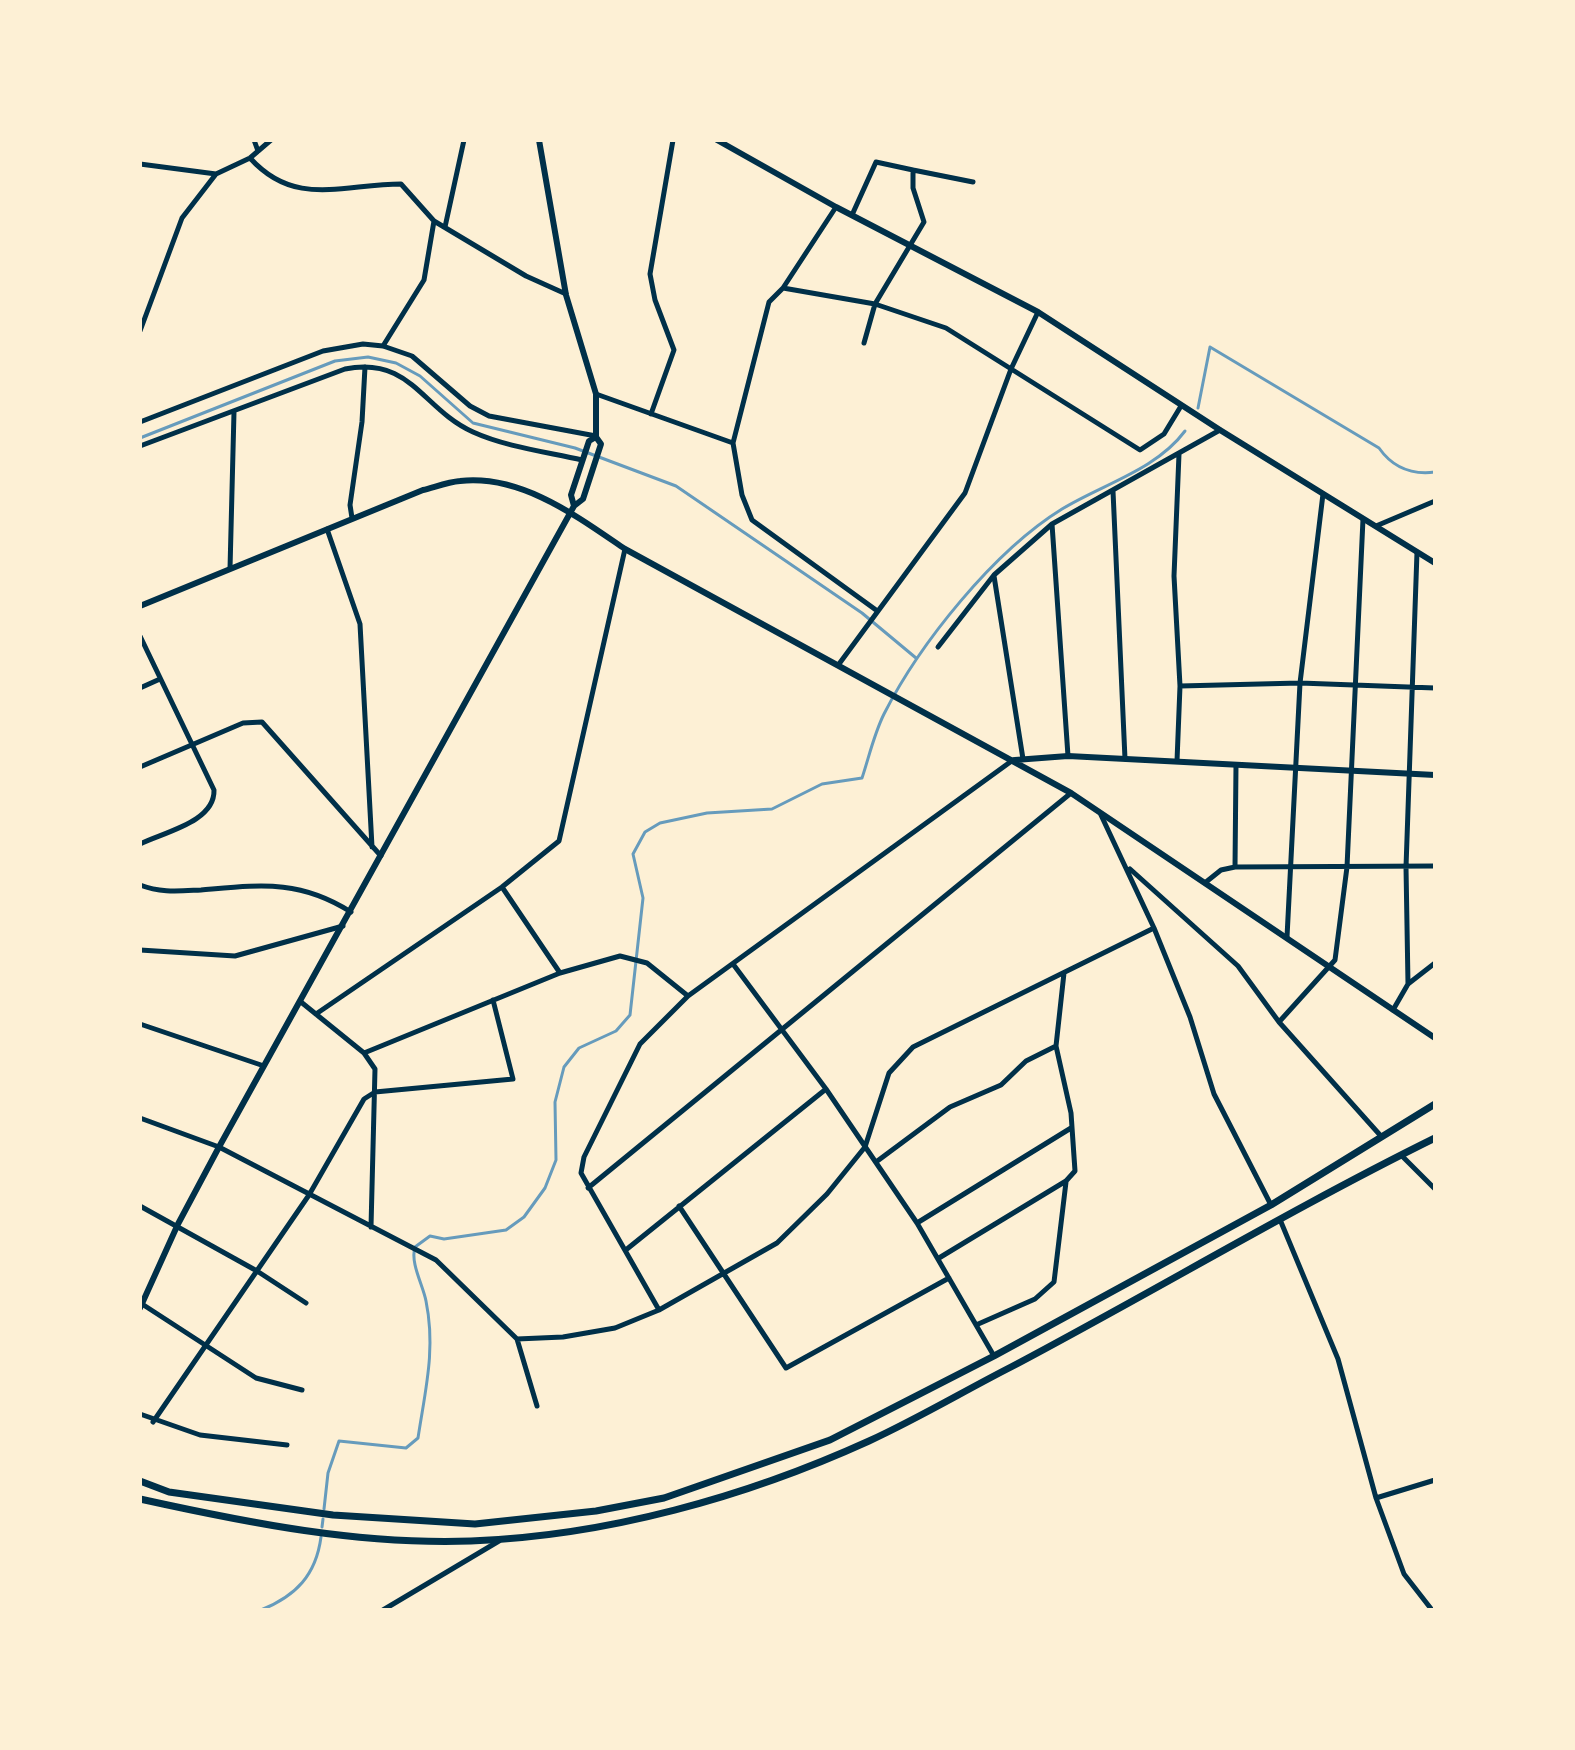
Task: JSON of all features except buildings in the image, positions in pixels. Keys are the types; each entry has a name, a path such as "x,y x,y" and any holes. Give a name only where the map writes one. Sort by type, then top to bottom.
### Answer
{"main road":[{"path":"140,1481 169,1492 349,1516 475,1524 596,1511 664,1498 830,1440 994,1356 1271,1205 1380,1135 1435,1104"},
{"path":"140,1499 257,1525 392,1541 540,1536 670,1510 761,1483 869,1441 1435,1138"}],"street":[{"path":"254,140 258,151"},
{"path":"140,331 143,314 182,218 216,174 250,158 271,140"},
{"path":"445,227 464,140"},
{"path":"302,1390 256,1378 141,1306 178,1224 219,1147 383,857 475,680 572,509 583,499 601,444 596,437 596,394 566,295 539,140"},
{"path":"651,414 674,350 655,300 650,274 673,140"},
{"path":"717,140 836,207 1038,312 1203,420 1435,563"},
{"path":"250,158 270,178 311,192 401,184 434,221 526,276 566,295"},
{"path":"852,215 876,162 973,182"},
{"path":"140,164 216,174"},
{"path":"864,343 875,304 924,222 913,188 913,170"},
{"path":"836,207 783,288 769,302 733,443 742,495 752,520 875,611"},
{"path":"383,346 424,280 434,221"},
{"path":"783,288 875,304 946,328 1140,450 1164,434 1183,407"},
{"path":"839,664 875,611 965,493 1011,369 1038,312"},
{"path":"140,422 333,348 363,344 383,346 421,362 470,406 489,416 596,437"},
{"path":"140,446 345,369 365,367 401,375 454,420 476,434 583,458"},
{"path":"352,518 350,505 362,422 365,367"},
{"path":"596,394 733,443"},
{"path":"230,569 237,428 234,412"},
{"path":"938,647 994,575 1052,524 1220,430"},
{"path":"572,509 571,495 583,458 589,441 596,437"},
{"path":"1177,761 1180,686 1174,576 1179,453"},
{"path":"140,606 423,490 461,481 519,488 572,509 625,549 1071,793 1435,1038"},
{"path":"1113,491 1125,759"},
{"path":"1287,937 1300,683 1323,494"},
{"path":"1376,526 1435,501"},
{"path":"1279,1022 1335,960 1347,867 1363,519"},
{"path":"1052,524 1068,756"},
{"path":"327,529 360,624 372,847"},
{"path":"316,1014 502,887 559,841 625,549"},
{"path":"1408,984 1406,867 1417,552"},
{"path":"994,575 1023,759"},
{"path":"140,636 214,790 212,805 201,816 140,844"},
{"path":"140,688 160,679"},
{"path":"1180,686 1354,683 1435,688"},
{"path":"140,767 249,720 262,722 383,857"},
{"path":"659,1310 581,1173 584,1157 640,1044 688,996 1013,760 1068,756 1435,775"},
{"path":"1235,867 1236,765"},
{"path":"588,1188 1071,793"},
{"path":"1099,810 1154,928 1190,1017 1214,1094 1271,1205"},
{"path":"1126,866 1238,966 1279,1022 1380,1135"},
{"path":"1206,882 1221,870 1235,867 1435,866"},
{"path":"140,885 159,892 268,885 299,887 327,897 351,912"},
{"path":"502,887 560,973"},
{"path":"140,950 235,956 344,926"},
{"path":"517,1339 563,1337 615,1328 659,1310 777,1243 827,1194 865,1147 889,1073 913,1047 1154,928"},
{"path":"364,1053 560,973 620,956 647,963 688,996"},
{"path":"1393,1010 1408,984 1435,963"},
{"path":"733,964 826,1089 917,1223 994,1356"},
{"path":"939,1258 1066,1181 1075,1171 1071,1128 1056,1046 1064,973"},
{"path":"153,1422 309,1195 364,1099 375,1092 513,1079 493,1000"},
{"path":"301,1002 364,1053 375,1069 371,1227"},
{"path":"140,1024 265,1066"},
{"path":"876,1162 950,1107 1001,1085 1026,1061 1056,1046"},
{"path":"627,1249 826,1089"},
{"path":"140,1118 219,1147 436,1260 517,1339 537,1406"},
{"path":"917,1223 1071,1128"},
{"path":"1401,1155 1435,1189"},
{"path":"976,1325 1035,1299 1054,1282 1066,1181"},
{"path":"140,1206 178,1224 306,1303"},
{"path":"679,1206 786,1368 949,1278"},
{"path":"1281,1222 1338,1359 1376,1498 1404,1574 1432,1610"},
{"path":"140,1414 153,1422 200,1435 287,1445"},
{"path":"1376,1498 1435,1480"},
{"path":"383,1610 502,1538"}],"waterway":[{"path":"1198,408 1210,347 1379,448 1397,465 1411,471 1435,472"},
{"path":"140,438 335,361 368,357 396,363 420,376 473,423 575,448 676,486 862,613 916,658"},
{"path":"324,1509 328,1473 339,1441 406,1448 418,1438 430,1336 426,1301 414,1260 415,1247 430,1236 444,1239 506,1230 524,1217 545,1188 556,1160 555,1102 564,1067 579,1048 616,1031 630,1015 643,898 633,854 645,832 660,823 707,813 772,809 822,784 862,778 880,722 899,687 938,629 985,574 1036,527 1062,509 1144,466 1173,445 1185,431"},
{"path":"322,1527 323,1519"},
{"path":"261,1610 284,1598 302,1582 314,1562 321,1537"}]}
